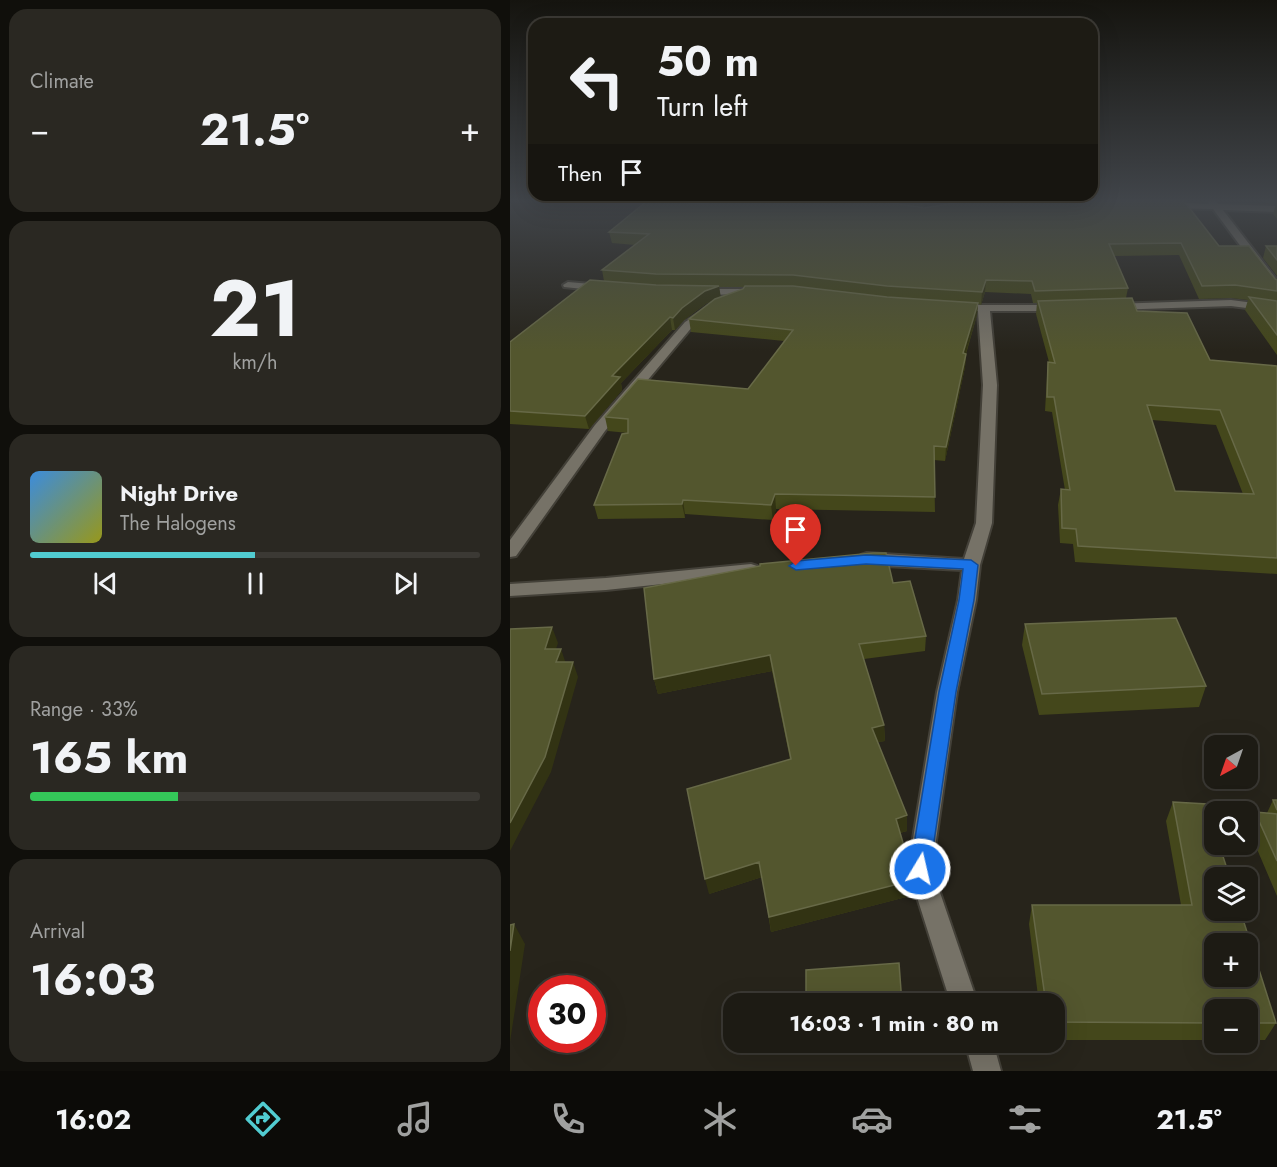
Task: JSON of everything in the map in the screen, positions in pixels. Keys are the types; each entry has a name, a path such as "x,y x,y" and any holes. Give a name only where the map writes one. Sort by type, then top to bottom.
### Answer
{"street":[{"path":"1251,251 1277,288"},
{"path":"568,285 613,289"},
{"path":"510,552 600,428 689,324 712,307 757,292 682,292"},
{"path":"1099,307 1231,303 1277,309"},
{"path":"941,307 984,310 1065,308"},
{"path":"961,993 920,869 947,692 967,600 971,565 984,523 990,385 984,310"},
{"path":"854,560 971,565"},
{"path":"510,590 606,584 772,568"},
{"path":"982,1053 987,1071"}],"building":[{"path":"627,251 1112,251 1128,288 1035,291 1032,281 986,280 982,292 887,286 793,275 656,274 602,270"},
{"path":"1185,251 1253,251 1277,280 1277,291 1235,285 1202,286"},
{"path":"1270,251 1277,251 1277,260"},
{"path":"590,280 656,285 719,286 705,291 682,308 673,318 670,317 612,376 620,377 585,416 510,411 510,342"},
{"path":"745,286 793,286 887,297 978,303 963,353 966,354 946,447 934,446 935,497 775,494 771,505 683,500 682,504 594,505 622,434 628,433 628,419 605,417 638,379 748,389 793,330 689,319 715,299 743,289"},
{"path":"1249,297 1277,301 1277,335"},
{"path":"1132,298 1137,311 1187,313 1210,360 1277,366 1277,558 1078,546 1076,529 1062,528 1061,489 1070,490 1054,397 1047,397 1048,362 1055,363 1038,301","holes":["1147,405 1220,410 1254,494 1175,491"]},
{"path":"886,553 893,583 910,581 926,636 859,644 884,725 872,728 907,815 896,819 914,880 769,917 759,862 705,879 687,789 791,759 770,655 654,679 644,588 760,566 760,564"},
{"path":"1176,618 1206,686 1042,694 1025,624"},
{"path":"552,627 545,649 561,649 556,662 573,662 545,757 510,823 510,629"},
{"path":"1173,802 1204,804 1204,855 1223,855 1226,867 1204,867 1204,921 1244,921 1247,933 1204,933 1204,987 1258,987 1258,966 1276,1023 1258,1023 1258,999 1204,999 1204,1023 1065,1022 1065,993 1044,993 1032,905 1192,905"},
{"path":"1258,812 1277,814 1277,861 1258,819"},
{"path":"514,924 510,951 510,925"},
{"path":"899,963 901,993 806,993 806,970"}],"route":[{"path":"796,566 866,559 971,565 967,600 947,692 920,869"}]}
